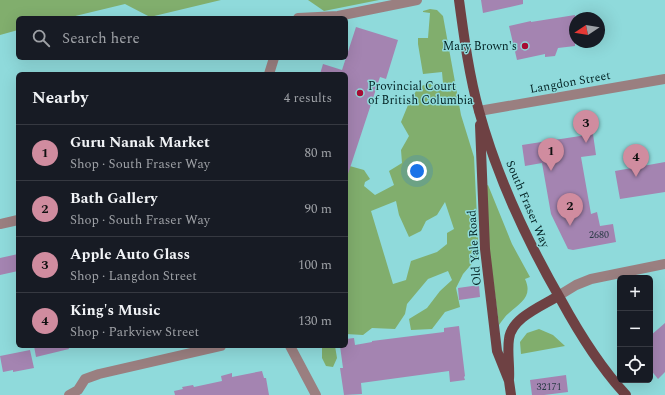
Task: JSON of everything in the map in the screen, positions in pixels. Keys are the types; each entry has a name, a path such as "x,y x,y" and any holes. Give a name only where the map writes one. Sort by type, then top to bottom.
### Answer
{"main road":[{"name":"South Fraser Way","path":"459,0 479,111 496,162 514,208 530,243 558,296 586,342 626,395"},
{"name":"Old Yale Road","path":"479,111 485,249 497,351 508,381 511,395"},
{"name":"Old Yale Road","path":"508,381 510,368 508,340 511,329 517,321 558,296"}],"street":[{"path":"338,16 417,0"},
{"path":"270,72 273,60"},
{"name":"Langdon Street","path":"479,111 665,78"},
{"path":"0,224 16,220"},
{"path":"558,296 591,279 665,264"},
{"path":"76,393 85,379 99,374 212,348"},
{"path":"291,348 316,395"}],"green space":[{"path":"0,0 221,0 154,16 148,16 125,4 75,16 16,16 16,31 0,35"},
{"path":"308,0 379,0 324,11"},
{"path":"430,9 437,10 443,16 461,115 474,157 479,258 476,259 463,274 456,288 460,307 445,312 432,329 411,330 409,319 427,308 440,291 452,280 448,271 428,279 407,304 405,314 395,329 372,328 363,335 348,334 348,166 364,170 370,179 365,182 364,186 375,195 394,185 389,171 402,163 401,150 409,136 401,122 413,93 415,93 417,89 423,85 443,83 442,72 423,74 418,38 428,38 430,13 423,12","holes":["396,201 399,215 409,237 421,231 426,221 437,215 445,202 454,229 447,233 447,244 437,252 411,261 406,280 393,284 371,211"]},
{"path":"488,185 512,244 530,277 525,279 528,290 527,295 499,325 489,249 486,186"},
{"path":"539,329 553,335 565,346 521,354 520,342 527,333"},
{"path":"322,348 335,348 337,358 333,367 326,366 322,358"}],"building":[{"path":"481,0 523,0 523,4 483,13"},
{"path":"569,16 569,47 558,48 555,56 545,57 545,54 517,60 509,26"},
{"name":"Provincial Court of British Columbia","path":"356,27 398,40 386,79 380,77 348,174 348,72 321,72 323,64 342,70 345,60 348,60 348,52"},
{"path":"593,134 596,155 581,157 591,214 597,212 600,226 613,224 616,242 573,250 568,249 551,214 542,163 525,166 522,145"},
{"path":"665,162 665,192 620,199 615,171"},
{"path":"16,254 16,271 0,275 0,258"},
{"path":"479,285 480,297 459,300 458,288"},
{"path":"665,323 665,372 658,379 653,373 653,333"},
{"path":"459,326 465,380 450,382 449,371 361,383 362,394 344,395 340,368 343,368 340,348 348,348 348,339 354,338 355,345 372,341 444,332 444,328"},
{"path":"34,348 69,349 36,357"},
{"path":"30,350 34,368 13,372 13,370 3,372 0,356"},
{"path":"262,371 264,378 266,378 269,395 175,395 174,391 183,389 182,387 193,385 194,387 222,381 221,376 232,373 232,377"},
{"path":"566,375 568,392 532,395 530,380"}],"place":[{"name":"Mary Brown's","path":"525,46"},
{"name":"Provincial Court of British Columbia","path":"360,93"},
{"name":"Apple Auto Glass","path":"586,143"},
{"name":"Guru Nanak Market","path":"551,171"},
{"name":"King's Music","path":"636,177"},
{"name":"Bath Gallery","path":"570,226"}]}
